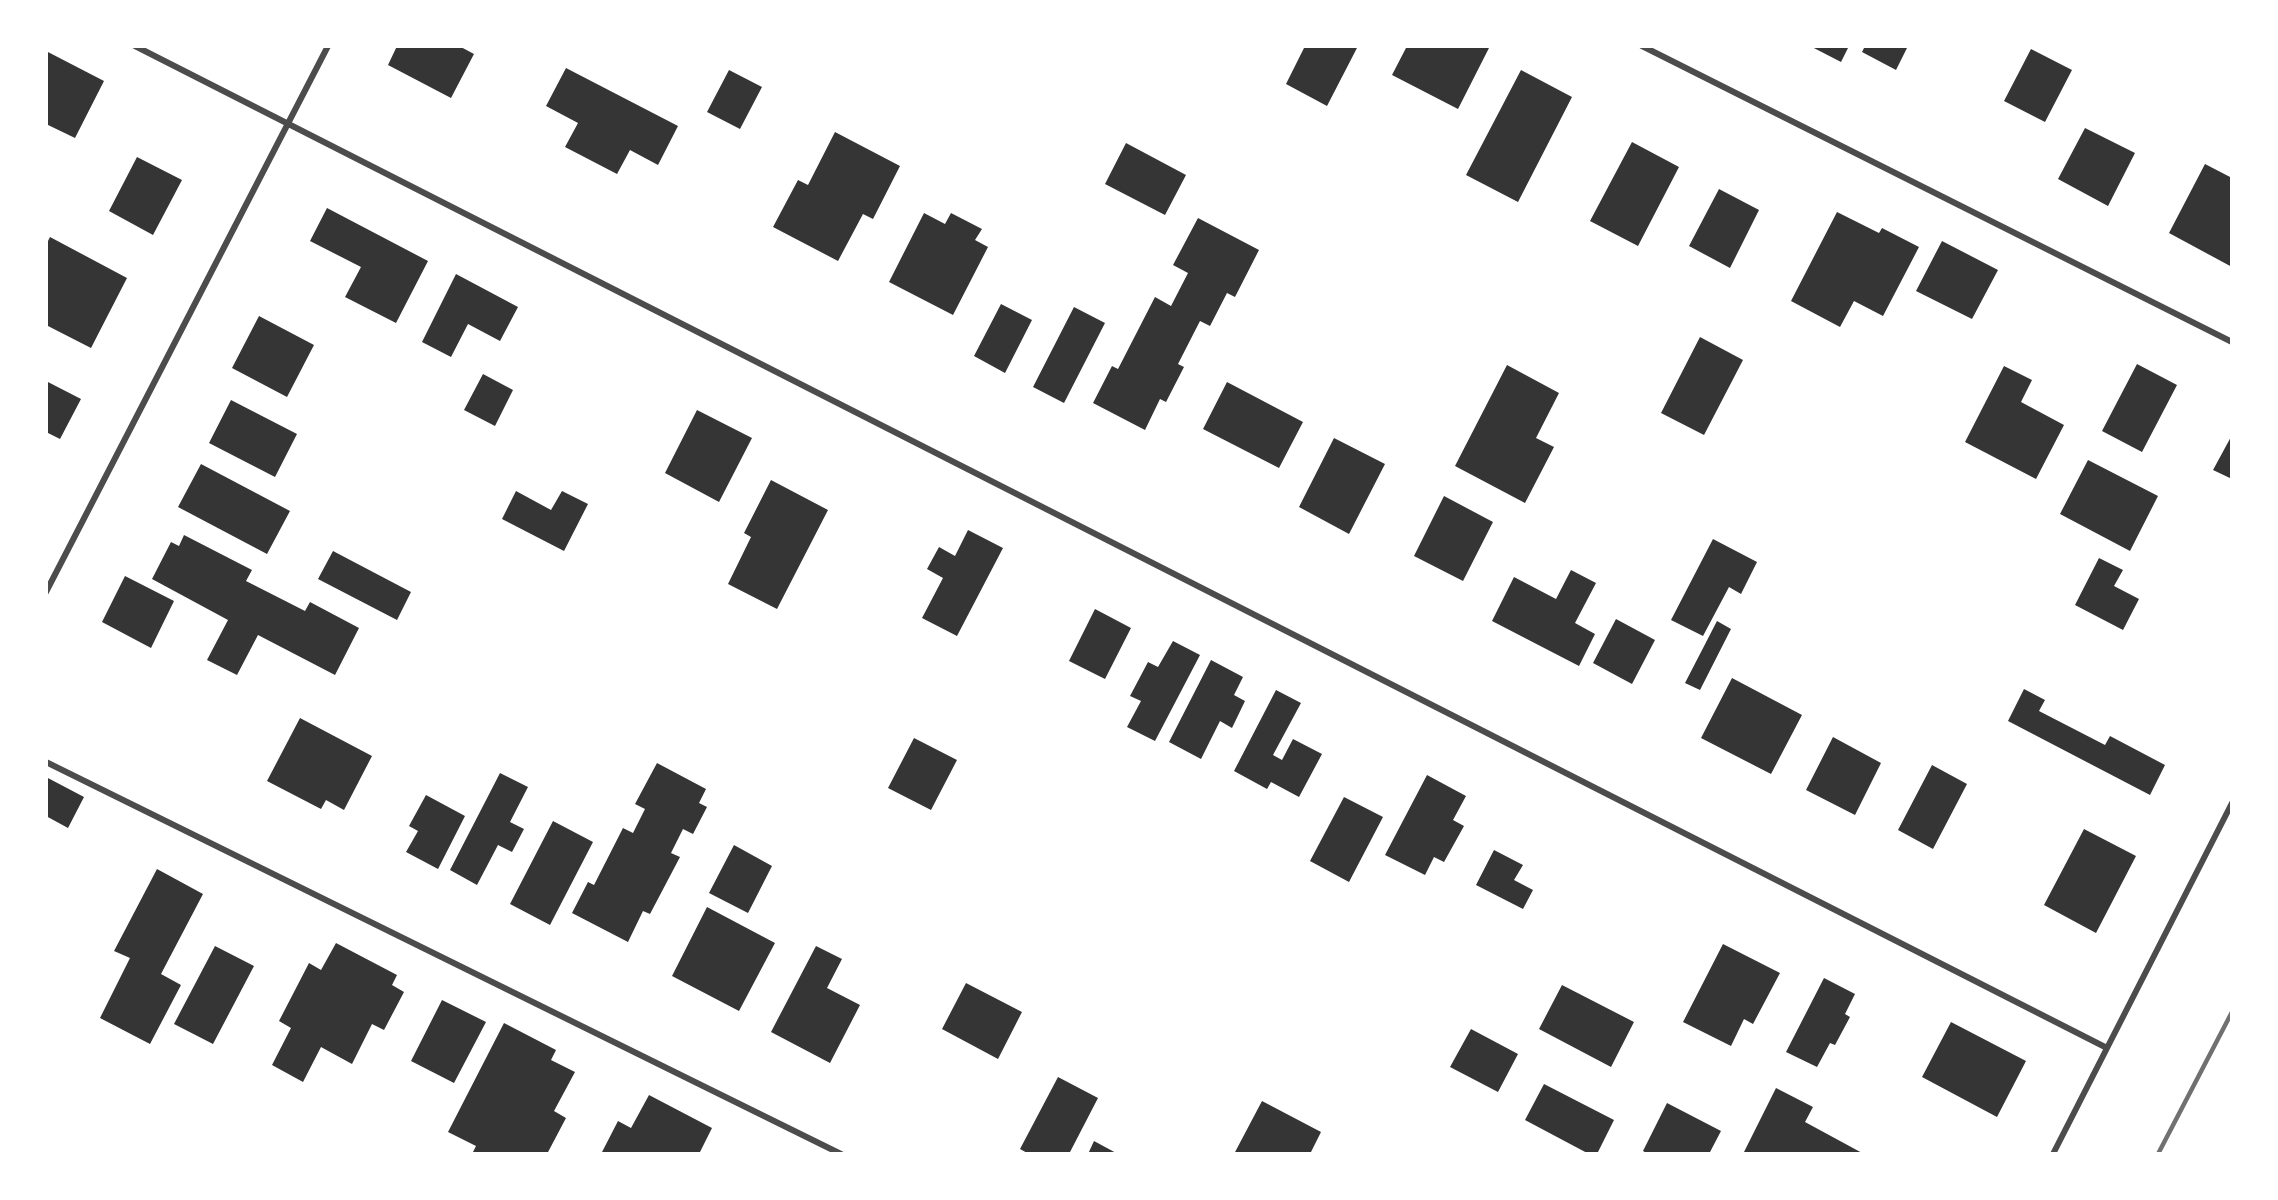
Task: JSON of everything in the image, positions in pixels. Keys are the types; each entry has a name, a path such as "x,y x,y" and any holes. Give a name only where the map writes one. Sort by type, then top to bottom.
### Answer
{"street":[{"path":"135,46 2107,1048"},
{"path":"46,592 328,46"},
{"path":"1642,46 2232,342"},
{"path":"46,762 841,1154"},
{"path":"2053,1154 2232,803"}],"building":[{"path":"397,46 459,46 474,54 451,98 388,65"},
{"path":"1305,46 1358,46 1327,106 1286,84"},
{"path":"1407,46 1490,46 1458,109 1392,75"},
{"path":"1810,46 1849,46 1841,62"},
{"path":"1865,46 1908,46 1896,70 1862,52"},
{"path":"2031,49 2072,70 2045,122 2004,101"},
{"path":"46,51 104,81 75,138 46,124"},
{"path":"566,68 678,126 658,165 630,150 617,174 565,147 578,123 546,106"},
{"path":"729,70 762,87 740,129 707,112"},
{"path":"1521,70 1572,97 1518,202 1466,175"},
{"path":"2085,128 2135,153 2108,206 2058,179"},
{"path":"835,132 900,166 873,219 863,214 838,261 773,227 798,180 808,185"},
{"path":"1632,142 1679,167 1638,246 1590,221"},
{"path":"1126,143 1186,175 1165,215 1105,184"},
{"path":"137,157 182,180 153,235 109,211"},
{"path":"2205,164 2232,178 2232,267 2169,233"},
{"path":"1719,189 1759,210 1730,268 1689,246"},
{"path":"327,208 428,261 396,323 345,297 361,267 310,241"},
{"path":"1837,212 1879,233 1882,228 1919,247 1883,316 1854,301 1840,327 1791,301"},
{"path":"924,213 945,224 951,213 982,229 975,240 988,247 953,315 889,282"},
{"path":"1198,218 1259,250 1235,297 1227,293 1210,326 1200,321 1178,364 1184,367 1166,402 1160,399 1145,430 1093,403 1112,366 1118,369 1155,297 1171,306 1188,273 1173,265"},
{"path":"50,237 127,278 91,348 46,325 46,245"},
{"path":"1942,241 1998,270 1972,319 1916,291"},
{"path":"456,274 518,307 500,341 468,324 451,357 422,342"},
{"path":"1001,304 1032,320 1005,373 974,356"},
{"path":"1074,307 1105,323 1064,403 1033,387"},
{"path":"259,316 314,345 287,397 232,368"},
{"path":"1700,337 1743,360 1704,435 1661,413"},
{"path":"2137,364 2177,385 2142,452 2102,431"},
{"path":"1507,365 1559,393 1536,438 1554,447 1525,503 1455,466"},
{"path":"2004,366 2032,380 2021,402 2064,425 2036,479 1965,442"},
{"path":"483,374 513,390 495,426 464,410"},
{"path":"46,381 81,399 60,439 46,432"},
{"path":"1227,382 1303,422 1279,468 1203,429"},
{"path":"231,400 297,434 275,477 209,443"},
{"path":"697,410 752,438 719,502 665,473"},
{"path":"2232,435 2232,479 2213,470"},
{"path":"1334,438 1385,464 1349,534 1299,507"},
{"path":"2088,460 2158,496 2130,551 2060,514"},
{"path":"201,464 290,511 267,554 178,507"},
{"path":"771,480 828,510 777,609 728,584 751,537 744,533"},
{"path":"516,491 551,510 562,491 588,504 564,551 502,519"},
{"path":"1444,496 1493,522 1463,581 1414,556"},
{"path":"968,530 1003,548 957,636 922,618 943,578 927,569 939,547 955,556"},
{"path":"184,535 252,570 246,581 305,611 310,602 359,628 335,675 258,635 237,675 207,660 228,620 152,579 171,542 179,546"},
{"path":"1713,539 1757,562 1741,594 1729,587 1703,636 1671,620"},
{"path":"333,551 411,592 397,620 318,579"},
{"path":"2099,558 2123,570 2114,586 2139,599 2123,630 2075,605"},
{"path":"1571,570 1596,583 1575,623 1595,634 1579,666 1492,621 1514,577 1556,599"},
{"path":"125,576 174,601 151,648 102,622"},
{"path":"1095,609 1131,628 1105,679 1069,661"},
{"path":"1616,619 1655,640 1632,684 1593,663"},
{"path":"1717,621 1731,629 1700,690 1685,683"},
{"path":"1173,641 1200,655 1155,741 1127,727 1141,701 1130,696 1148,662 1158,667"},
{"path":"1211,660 1243,677 1234,695 1245,701 1232,728 1220,721 1201,759 1169,742"},
{"path":"1732,678 1802,715 1771,774 1701,738"},
{"path":"2024,689 2045,700 2039,711 2105,745 2110,736 2165,765 2150,795 2008,721"},
{"path":"1276,690 1301,703 1273,755 1282,760 1293,739 1322,754 1299,797 1271,782 1267,789 1234,771"},
{"path":"300,718 372,756 344,810 326,800 321,809 267,781"},
{"path":"1833,737 1881,763 1855,815 1806,790"},
{"path":"914,738 957,760 931,810 888,788"},
{"path":"657,763 706,789 699,803 707,807 693,834 683,829 671,853 680,857 650,914 643,911 628,942 572,913 588,882 594,885 623,828 633,833 645,809 635,804"},
{"path":"1932,765 1967,784 1933,849 1898,830"},
{"path":"500,773 528,787 510,822 524,829 512,852 498,845 477,885 450,870"},
{"path":"1427,775 1466,796 1453,820 1464,826 1444,862 1434,857 1425,875 1385,855"},
{"path":"46,777 84,797 68,828 46,816"},
{"path":"426,795 465,816 438,869 406,852 418,831 409,826"},
{"path":"1344,797 1383,817 1349,882 1310,861"},
{"path":"553,821 593,842 550,925 510,904"},
{"path":"2084,829 2136,856 2096,933 2044,905"},
{"path":"734,845 772,866 748,913 709,893"},
{"path":"1494,850 1523,865 1514,880 1533,890 1523,909 1476,885"},
{"path":"157,869 203,894 161,974 181,985 150,1044 100,1018 130,958 114,951"},
{"path":"707,907 775,943 739,1011 672,976"},
{"path":"336,943 397,975 392,985 404,992 384,1030 372,1024 352,1064 321,1047 303,1082 272,1065 291,1028 279,1021 309,963 321,970"},
{"path":"1723,944 1780,973 1753,1024 1744,1019 1731,1046 1683,1022"},
{"path":"215,946 254,966 213,1044 174,1024"},
{"path":"816,946 842,959 827,988 860,1005 830,1063 771,1032"},
{"path":"1824,978 1855,994 1845,1014 1850,1017 1835,1045 1830,1043 1817,1067 1786,1052"},
{"path":"966,983 1022,1012 998,1059 942,1029"},
{"path":"1562,985 1634,1022 1611,1067 1539,1029"},
{"path":"442,1000 486,1022 454,1083 411,1061"},
{"path":"1951,1022 2026,1061 1997,1117 1922,1077"},
{"path":"504,1023 556,1050 551,1060 575,1072 554,1111 566,1118 547,1154 472,1154 476,1146 448,1132"},
{"path":"1471,1029 1518,1054 1498,1092 1450,1067"},
{"path":"1058,1077 1098,1098 1069,1154 1029,1154 1020,1149"},
{"path":"1544,1084 1614,1120 1597,1154 1589,1154 1525,1120"},
{"path":"1776,1088 1813,1107 1805,1122 1864,1154 1743,1154"},
{"path":"649,1095 712,1128 699,1154 601,1154 618,1121 631,1128"},
{"path":"1262,1101 1321,1132 1310,1154 1234,1154"},
{"path":"1667,1103 1721,1131 1709,1154 1648,1154 1643,1151"},
{"path":"1094,1141 1118,1154 1088,1154"}],"railway":[{"path":"2158,1154 2232,1012"}]}
